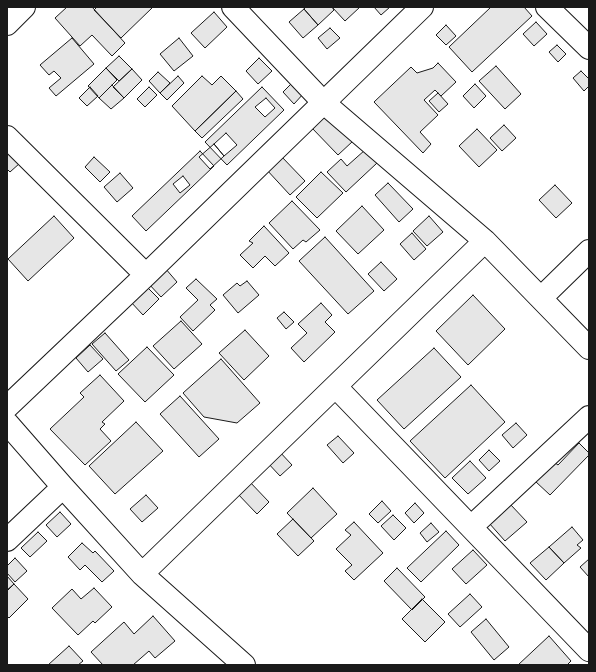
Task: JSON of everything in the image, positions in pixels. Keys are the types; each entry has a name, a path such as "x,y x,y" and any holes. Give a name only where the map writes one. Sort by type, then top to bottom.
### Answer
{"street":[{"path":"7,24 24,7"},
{"path":"233,7 324,103 485,241 589,348"},
{"path":"7,407 146,275 422,7"},
{"path":"547,7 589,48"},
{"path":"7,137 146,275"},
{"path":"142,574 485,241"},
{"path":"541,298 589,251"},
{"path":"336,387 589,650"},
{"path":"471,527 589,417"},
{"path":"7,423 142,574 244,665"},
{"path":"7,540 63,487"}],"building":[{"path":"67,7 92,7 125,43 112,56 92,35 80,46 55,18"},
{"path":"97,7 153,7 121,38 94,10"},
{"path":"306,7 332,7 334,10 318,25 304,9"},
{"path":"332,7 360,7 345,21"},
{"path":"374,7 390,7 381,15"},
{"path":"491,7 524,7 532,16 472,72 449,47"},
{"path":"304,9 318,25 303,38 289,22"},
{"path":"214,12 227,27 205,48 191,33"},
{"path":"536,22 547,34 534,46 523,34"},
{"path":"446,25 456,36 446,45 436,35"},
{"path":"330,28 340,38 327,49 318,38"},
{"path":"72,38 94,64 56,96 49,88 61,78 54,71 49,75 40,65"},
{"path":"179,38 193,56 174,71 160,54"},
{"path":"557,45 566,54 558,62 549,52"},
{"path":"119,56 132,69 119,81 106,68"},
{"path":"259,58 272,71 258,84 246,71"},
{"path":"438,63 456,82 441,96 435,90 424,100 438,115 420,132 431,144 423,153 374,102 411,67 417,73 433,68"},
{"path":"496,66 521,94 505,109 479,81"},
{"path":"106,68 117,80 99,98 88,86"},
{"path":"132,69 142,80 124,98 113,87"},
{"path":"581,71 589,79 589,86 584,91 573,78"},
{"path":"158,72 170,83 160,93 149,81"},
{"path":"178,76 184,83 167,100 160,93"},
{"path":"202,76 212,85 221,76 236,91 195,131 172,106"},
{"path":"293,82 304,93 294,104 283,92"},
{"path":"475,84 486,96 474,108 463,96"},
{"path":"112,85 124,98 111,109 99,98"},
{"path":"90,87 98,96 87,106 79,98"},
{"path":"149,87 157,95 145,107 137,99"},
{"path":"262,87 284,110 227,165 205,142"},
{"path":"236,91 243,99 202,138 195,131"},
{"path":"438,93 448,104 439,112 429,101"},
{"path":"266,98 275,108 265,117 255,107"},
{"path":"326,113 353,141 338,155 311,127"},
{"path":"504,125 516,138 502,151 490,138"},
{"path":"477,129 497,150 479,167 459,146"},
{"path":"226,133 237,145 224,156 214,144"},
{"path":"214,144 224,156 210,169 199,157"},
{"path":"7,149 20,163 10,172 7,169"},
{"path":"365,150 377,163 346,192 327,172 341,159 347,166"},
{"path":"200,151 214,166 146,231 132,216"},
{"path":"280,155 305,181 290,195 266,169"},
{"path":"94,157 110,172 100,182 85,167"},
{"path":"321,172 343,193 317,218 296,197"},
{"path":"120,173 133,188 117,202 104,187"},
{"path":"183,176 190,185 180,193 173,184"},
{"path":"388,183 413,209 399,222 375,195"},
{"path":"555,185 572,203 556,218 539,200"},
{"path":"292,201 320,230 306,242 303,240 293,249 269,223"},
{"path":"362,206 384,230 358,254 336,231"},
{"path":"54,216 74,238 28,281 8,259"},
{"path":"429,216 443,232 427,246 413,231"},
{"path":"264,226 289,253 275,266 265,256 253,268 240,255 253,243 249,241"},
{"path":"412,233 426,249 414,260 400,244"},
{"path":"325,237 374,291 348,314 299,261"},
{"path":"381,262 397,279 384,291 368,274"},
{"path":"165,268 177,282 161,297 148,283"},
{"path":"196,279 217,299 210,305 215,310 193,331 180,317 198,300 186,288"},
{"path":"247,281 259,295 238,313 223,295 237,283 240,286"},
{"path":"146,286 159,299 143,315 130,301"},
{"path":"473,295 505,329 468,365 436,331"},
{"path":"321,303 332,315 325,322 335,332 304,362 291,348 307,333 298,324"},
{"path":"284,312 294,322 286,329 277,318"},
{"path":"181,321 202,344 174,369 153,346"},
{"path":"245,330 269,356 244,380 219,353"},
{"path":"105,333 129,360 116,371 92,344"},
{"path":"90,345 103,359 88,372 76,358"},
{"path":"147,347 174,375 145,402 118,374"},
{"path":"434,348 461,377 404,429 377,400"},
{"path":"221,359 260,403 237,423 204,417 183,393"},
{"path":"100,375 124,401 102,422 105,424 100,429 111,441 85,465 50,429 84,397 80,393"},
{"path":"471,385 505,422 445,478 410,441"},
{"path":"180,396 219,439 199,457 160,414"},
{"path":"136,422 163,451 115,494 89,466"},
{"path":"516,423 527,435 513,448 502,435"},
{"path":"338,436 354,453 343,463 327,445"},
{"path":"579,443 589,453 589,455 550,495 535,481 554,462 558,465"},
{"path":"278,450 292,465 280,476 266,461"},
{"path":"489,450 500,461 489,471 479,460"},
{"path":"470,461 486,478 468,494 452,478"},
{"path":"248,480 269,502 257,514 236,492"},
{"path":"313,488 337,514 311,538 287,513"},
{"path":"146,495 158,508 142,522 130,509"},
{"path":"382,501 391,511 378,523 369,514"},
{"path":"415,503 424,513 414,523 405,513"},
{"path":"510,504 527,522 505,541 489,523"},
{"path":"60,512 71,524 57,537 46,525"},
{"path":"393,515 406,528 394,540 381,526"},
{"path":"293,519 314,541 298,556 277,534"},
{"path":"354,522 383,553 354,580 345,571 352,565 336,549 351,535 345,530"},
{"path":"431,523 439,532 427,542 420,533"},
{"path":"572,527 583,540 577,545 581,548 564,563 549,547"},
{"path":"446,531 459,545 421,582 407,568"},
{"path":"38,532 47,541 30,557 21,548"},
{"path":"82,543 93,553 95,551 114,571 102,582 85,565 80,570 68,557"},
{"path":"549,547 564,563 546,580 530,563"},
{"path":"473,550 487,565 466,584 452,569"},
{"path":"15,558 27,571 15,582 7,573 7,566"},
{"path":"589,559 589,577 580,567"},
{"path":"397,568 425,597 412,610 384,581"},
{"path":"7,576 14,584 7,590"},
{"path":"14,584 28,599 9,618 7,616 7,591"},
{"path":"94,588 112,607 95,623 93,621 78,635 52,608 72,589 81,599"},
{"path":"470,594 482,607 460,627 448,614"},
{"path":"422,599 445,622 425,642 402,619"},
{"path":"153,616 175,641 155,658 149,651 133,665 103,665 91,652 124,622 134,634"},
{"path":"486,619 509,647 494,660 471,632"},
{"path":"549,636 571,661 567,665 518,665"},
{"path":"69,646 83,661 78,665 48,665"}]}
